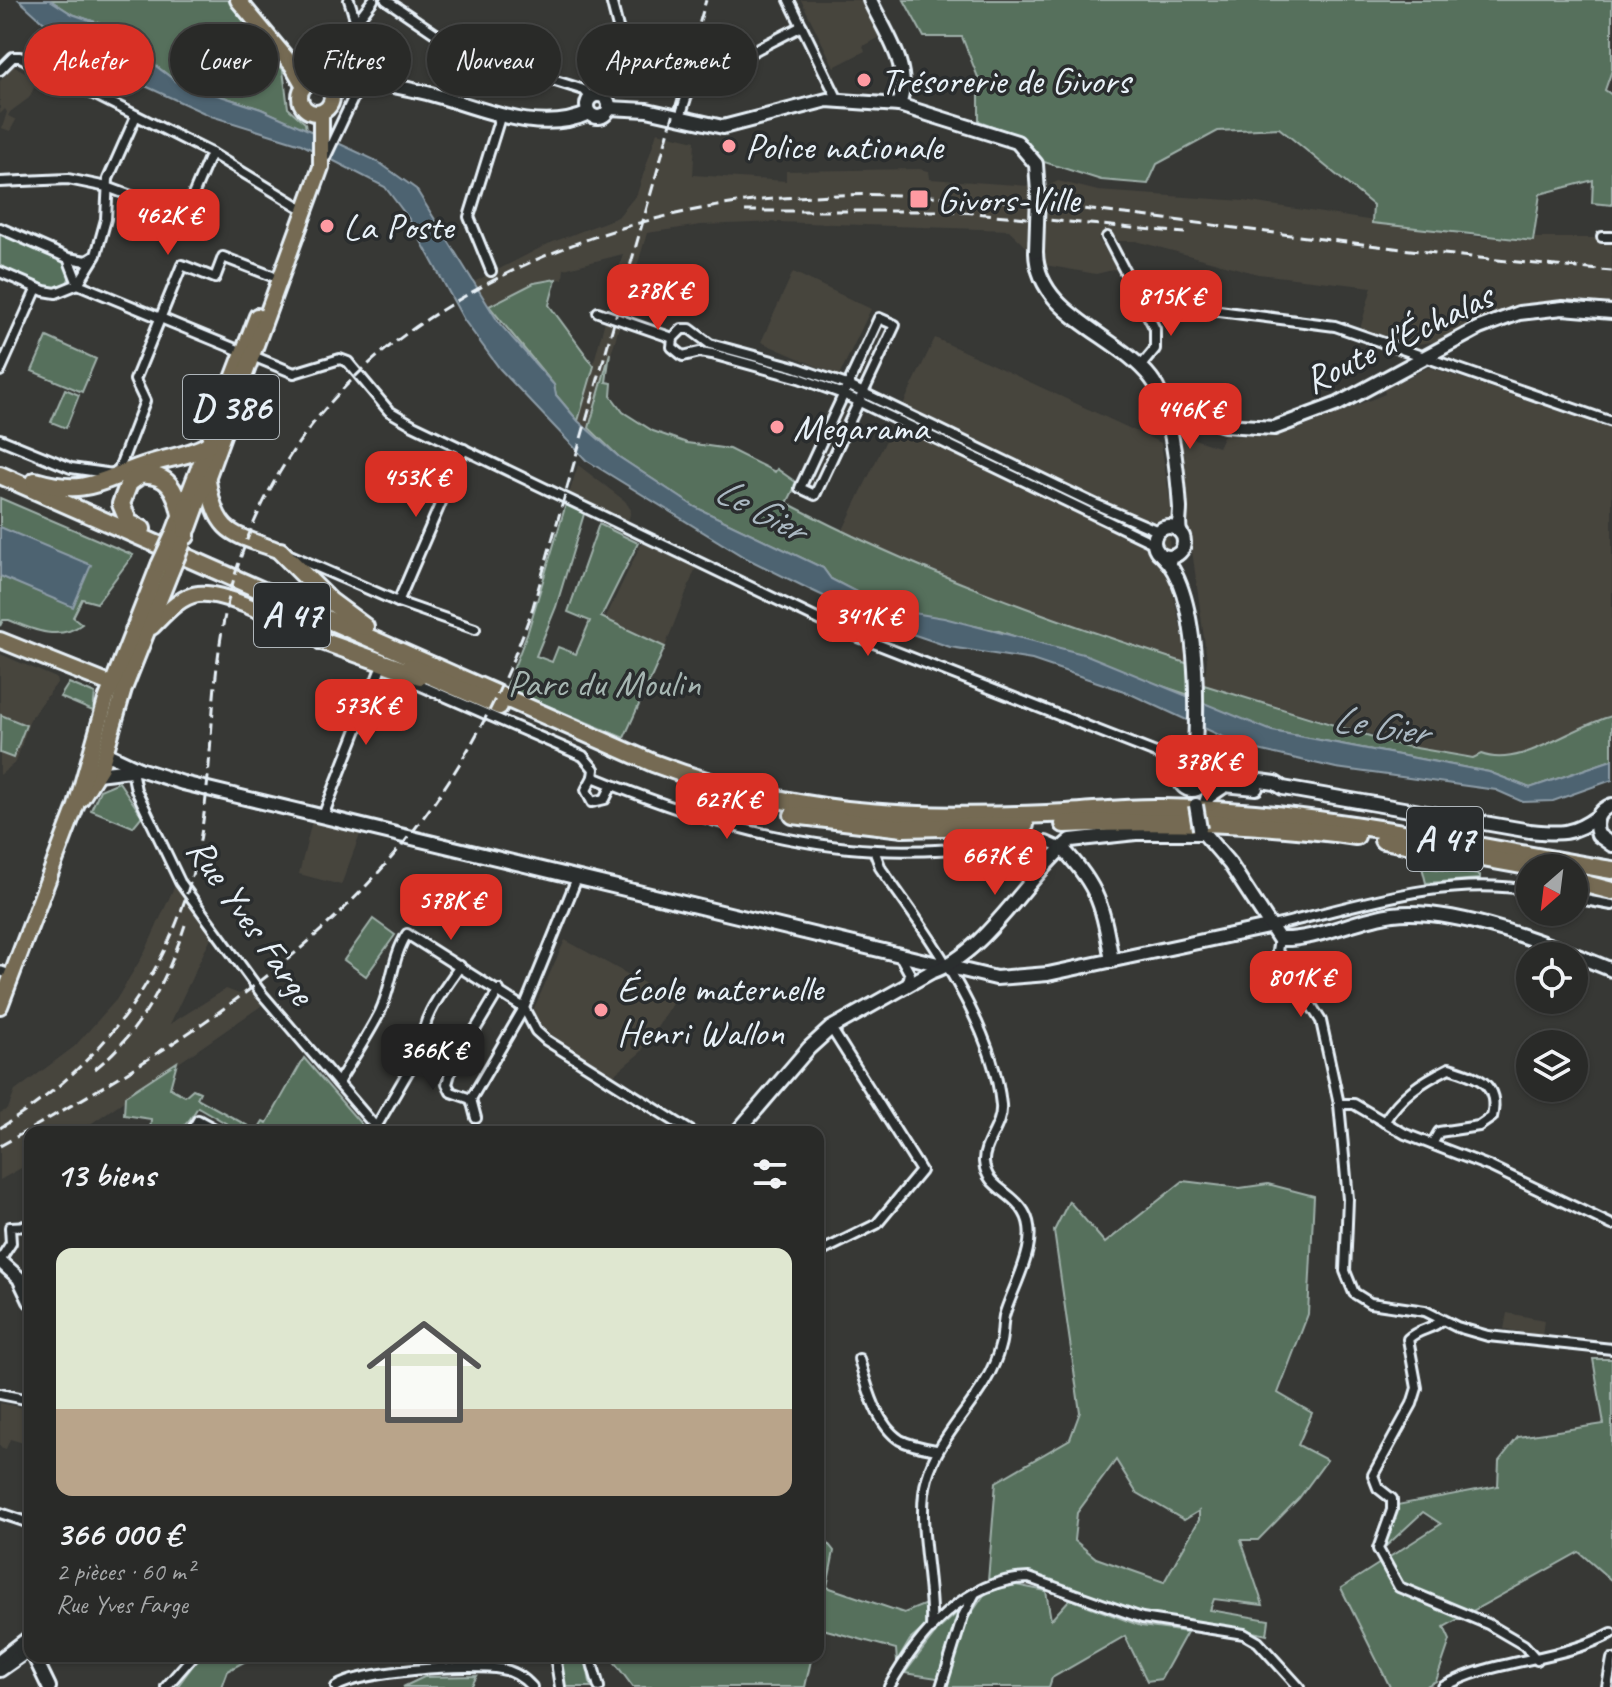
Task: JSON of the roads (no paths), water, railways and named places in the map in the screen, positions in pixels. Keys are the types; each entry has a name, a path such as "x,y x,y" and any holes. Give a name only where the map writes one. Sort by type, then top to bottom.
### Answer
{"highway":[{"path":"0,467 53,486 77,489 102,484 145,465 192,454 208,445"},
{"path":"145,465 172,472 182,483 184,507 180,539"},
{"path":"184,507 163,478 140,475 129,483 121,504 129,523 191,550 212,568"},
{"name":"A 47","path":"1,484 212,568 682,774 737,792 801,806 914,816 1161,808 1277,814 1414,833 1516,856"},
{"name":"A 47","path":"1,484 437,679 677,782 734,801 811,819 903,828 1144,821 1236,823 1379,839 1516,864"},
{"path":"280,551 354,621 480,686"},
{"path":"322,641 418,676 437,679"},
{"path":"1588,869 1612,868"},
{"name":"A 47","path":"1588,873 1612,881"},
{"path":"1588,885 1612,891"}],"main road":[{"path":"238,0 294,68"},
{"path":"247,0 294,66"},
{"path":"870,0 903,71 905,85 899,105"},
{"path":"411,91 545,122 570,120 589,113 600,117 609,108"},
{"path":"303,96 301,104 317,113 331,104 331,96"},
{"path":"589,113 586,106 596,97 609,108 647,110 723,127 838,100 899,105 1017,142 1036,164 1038,274 1050,294 1140,367 1159,391 1165,412 1180,532 1184,542 1177,576"},
{"name":"D 386","path":"76,806 97,774 105,753 118,687 142,606 180,539 207,477 272,276 321,167 323,131 317,113"},
{"name":"D 386","path":"184,507 246,356 301,208 323,131"},
{"name":"Route d'Échalas","path":"1165,412 1179,411 1224,425 1274,428 1338,404 1479,328 1519,313 1563,308 1612,312"},
{"path":"207,477 213,510 222,524 236,534 280,551"},
{"path":"1177,496 1175,511 1159,534 1162,556 1177,576 1191,632 1197,682 1196,783 1202,830 1230,864 1268,927 1279,939 1294,940 1367,918 1432,913 1537,941 1612,970"},
{"path":"1159,534 1180,532"},
{"path":"1162,556 1172,557 1181,552"},
{"name":"D 386","path":"0,1006 6,973 76,806 88,759 118,687 149,630 167,562"},
{"path":"149,630 189,597 211,594 257,610 322,641"},
{"path":"94,678 107,670 142,606"},
{"path":"0,640 118,687"},
{"path":"134,768 97,774 88,759 105,753 134,768 323,816 996,978 1020,979 1268,927"},
{"path":"1196,783 1208,797 1225,785"},
{"path":"1196,783 1283,788 1530,831 1568,832 1583,829 1612,805"},
{"path":"1196,783 1275,783 1283,788"},
{"path":"1597,817 1598,835"},
{"path":"1583,829 1612,845"},
{"path":"742,1126 809,1048 831,1028 947,967 1022,897 1062,848 1083,837 1202,830"},
{"path":"1062,848 1095,888 1102,905 1112,961"},
{"path":"0,1260 24,1275"},
{"path":"0,1660 24,1647"},
{"path":"0,1670 24,1648"},
{"path":"37,1662 49,1687"}],"street":[{"path":"349,0 357,21"},
{"path":"357,21 373,0"},
{"path":"386,0 461,51 584,90 596,97 626,59 611,0"},
{"path":"789,0 838,100"},
{"path":"680,117 687,95 703,77 802,26"},
{"path":"0,70 13,57 20,57 211,153 301,208"},
{"path":"323,131 353,96"},
{"path":"491,271 469,217 501,114"},
{"path":"0,272 56,293 78,284 96,255 106,219 107,187 136,116"},
{"path":"0,182 68,179 107,187 180,214 188,207 211,153"},
{"path":"0,228 80,262 96,255"},
{"path":"1107,237 1155,329 1155,344 1140,367"},
{"path":"0,439 71,468 113,474 119,469 145,401 135,380 182,265 215,278 223,257 272,276"},
{"path":"68,258 78,284 246,356 294,373 340,359 348,362 389,411 464,449 838,629 1166,757 1196,783"},
{"path":"0,371 37,288"},
{"path":"1142,301 1335,326 1612,422"},
{"path":"598,312 673,338"},
{"path":"879,318 895,325 862,397 815,495 800,488 879,318"},
{"path":"845,390 712,354 700,352 683,356 672,347 673,338 682,329 690,329 710,344 795,367 1159,534"},
{"path":"398,602 464,449"},
{"path":"280,551 398,602 475,629"},
{"path":"322,641 583,756 594,769 586,790 592,802 605,799 612,785"},
{"path":"323,816 381,668"},
{"name":"Rue Yves Farge","path":"134,768 136,790 180,882 261,993 375,1126"},
{"path":"593,777 719,823 760,833 874,850 924,851 1046,841 1062,848"},
{"path":"874,850 881,869 969,1004 1001,1106 997,1130 983,1158 987,1179 1024,1211 1028,1247 1004,1319 1000,1347 981,1390 937,1450 926,1480 931,1629"},
{"path":"476,1118 471,1099 524,1008 577,878"},
{"path":"1268,927 1447,885 1516,888"},
{"path":"1588,901 1612,905"},
{"path":"338,1083 381,1011 394,974 397,953 407,934 524,1008 536,1031 546,1040 682,1126"},
{"path":"1279,939 1277,951 1321,1021 1339,1104 1348,1199 1345,1271 1354,1293 1370,1303 1425,1311 1488,1336 1612,1349"},
{"path":"900,956 910,974 906,988"},
{"path":"380,1126 423,1046 421,1035 426,1022 460,966"},
{"path":"471,1099 451,1092 447,1084 451,1070 499,990"},
{"path":"824,1250 877,1224 921,1171 831,1028"},
{"path":"423,1046 449,1062 451,1070"},
{"path":"1384,1122 1396,1102 1420,1083 1449,1068 1482,1080 1493,1091 1492,1117 1479,1126 1439,1132 1432,1144"},
{"path":"1339,1104 1354,1104 1384,1122 1491,1167 1612,1225"},
{"path":"0,1260 11,1243 10,1227 24,1226"},
{"path":"1442,1320 1435,1326 1418,1329 1408,1339 1417,1388 1412,1404 1373,1475 1378,1488 1392,1499 1392,1510 1378,1549 1399,1587 1488,1624 1524,1645 1537,1660"},
{"path":"859,1359 868,1389 895,1437 937,1450"},
{"path":"0,1394 24,1399"},
{"path":"0,1513 24,1521"},
{"path":"889,1687 901,1664 931,1629 977,1589 1012,1579 1029,1578 1142,1618 1244,1634 1258,1642 1299,1687"},
{"path":"941,1687 963,1616 977,1589"},
{"path":"1443,1687 1477,1673 1578,1649 1612,1633"},
{"path":"1607,1687 1612,1659"},
{"path":"166,1687 188,1662"},
{"path":"556,1662 560,1687"},
{"path":"592,1662 599,1687"},
{"path":"336,1687 401,1671 497,1668 520,1675 532,1687"}],"water":[{"path":"19,0 50,0 72,14 101,24 45,24"},
{"path":"154,64 170,77 170,96 221,96 261,109 377,161 416,189 499,323 554,385 556,395 578,421 619,457 695,507 823,568 831,579 889,609 944,618 1087,655 1272,731 1489,772 1530,788 1612,760 1612,780 1553,801 1523,802 1496,790 1336,768 1245,747 1124,691 1032,660 950,647 880,623 744,557 586,460 500,369 464,320 409,219 385,187 301,144 211,116 154,90"},
{"path":"0,527 91,565 73,607 0,576"}],"railway":[{"path":"35,1126 173,1043 251,989 322,929 386,864 443,789 492,704 533,607 706,0"},
{"path":"0,1128 77,1069 109,1035 137,998 161,958 180,915 194,869 203,821 218,658 227,606 241,556 261,508 285,464 314,422 348,384 386,349 429,318 521,267 613,231 705,208 798,197 892,195 1087,210 1453,255 1612,271"},
{"path":"745,211 953,211 1185,233"},
{"path":"95,1069 139,1022 161,985 185,925"},
{"path":"0,1146 24,1132"}],"place":[{"name":"Trésorerie de Givors","path":"864,80"},
{"name":"Police nationale","path":"729,146"},
{"name":"Givors-Ville","path":"919,199"},
{"name":"La Poste","path":"327,226"},
{"name":"Megarama","path":"777,427"},
{"name":"École maternelle Henri Wallon","path":"601,1010"}],"water label":[{"name":"Le Gier","path":"760,509"},
{"name":"Le Gier","path":"1380,725"}],"park label":[{"name":"Parc du Moulin","path":"604,683"}]}
